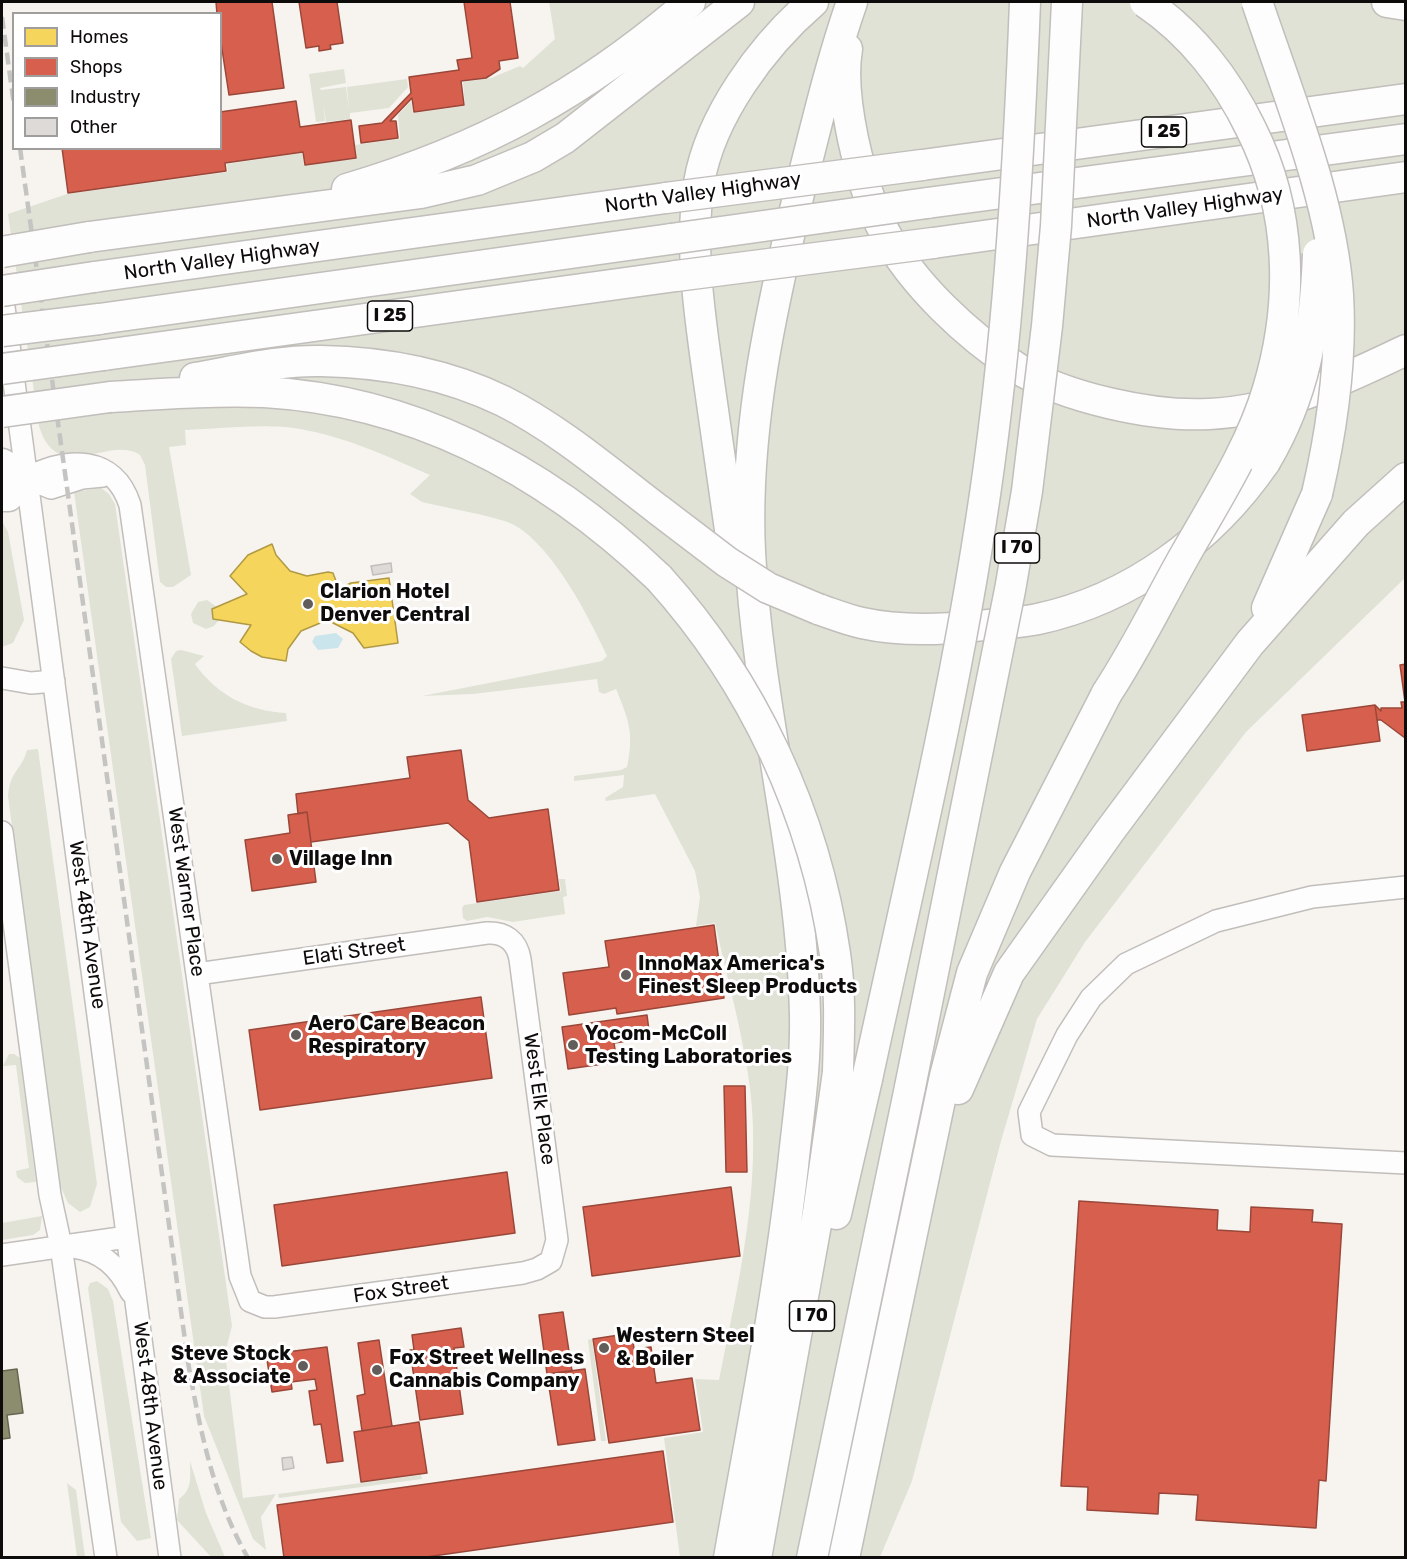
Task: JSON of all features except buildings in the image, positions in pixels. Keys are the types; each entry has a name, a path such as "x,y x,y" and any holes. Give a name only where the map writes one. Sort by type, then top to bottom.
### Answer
{"highway":[{"path":"261,214 365,184 444,156 518,123 576,89 638,46 690,2"},
{"path":"2,252 89,237 421,193 477,180 533,157 594,116 739,2"},
{"path":"782,811 743,620 698,306 695,225 699,182 710,148 729,104 749,71 796,16 813,2"},
{"path":"854,2 845,69 851,126 867,192 885,234 919,280 949,314 1018,368 1051,383 1107,403 1159,413 1209,414 1256,408 1306,395 1406,350"},
{"path":"747,1556 803,1075 805,1016 794,887 782,811 750,556 749,502 754,423 778,283 791,228 833,57 854,2"},
{"name":"I 70","path":"747,1556 867,1078 944,721 989,466 1012,228 1025,2"},
{"name":"I 70","path":"812,1557 910,1087 1010,590 1027,491 1047,326 1056,226 1067,2"},
{"path":"844,1557 945,1076 972,973 1015,872 1107,693 1243,450 1268,390 1280,341 1287,286 1284,238 1274,187 1259,144 1245,116 1204,56 1184,34 1145,2"},
{"path":"1250,643 1290,560 1317,494 1336,394 1338,296 1331,243 1304,142 1257,2"},
{"path":"1387,2 1406,5"},
{"name":"North Valley Highway","path":"2,291 666,198 1406,99"},
{"path":"2,331 1406,139"},
{"path":"2,412 110,397 175,381 319,361 408,370 454,382 503,402 545,427 728,562 768,588 818,609 860,623 894,628 958,628 1040,619 1124,588 1161,567 1228,509 1265,462 1294,405 1313,330 1319,238 1316,198 1304,142"},
{"name":"North Valley Highway","path":"2,369 1406,177"},
{"path":"110,397 264,392 337,400 418,422 504,460 564,498 606,530 659,578 715,647 751,705 793,794 821,878 835,955 839,1012 838,1072 818,1213 747,1556"},
{"path":"2,496 9,496 14,471"},
{"path":"919,1203 951,1106 1009,973 1109,832 1250,643 1356,523 1406,478"}],"street":[{"name":"West 48th Avenue","path":"2,291 14,471 54,681 170,1557"},
{"name":"West Warner Place","path":"14,471 50,466 105,469 120,482 127,495 133,521 240,1276 250,1301"},
{"path":"2,678 31,683 54,681"},
{"path":"2,832 50,1195 61,1246 106,1557"},
{"path":"1406,887 1312,897 1216,921 1126,964 1091,998 1067,1035 1029,1112 1032,1135 1052,1145 1406,1163"},
{"name":"Elati Street","path":"197,974 487,933 496,933 510,938"},
{"name":"West Elk Place","path":"510,938 519,952 556,1229 557,1248 551,1261"},
{"path":"2,1255 128,1237"},
{"path":"61,1246 89,1250 111,1263 125,1280 136,1304"},
{"name":"Fox Street","path":"250,1301 265,1307 274,1307 523,1273 544,1266 551,1261"}],"shaded area":[{"path":"549,2 1405,2 1405,578 1246,732 1085,942 1037,1019 1001,1141 912,1481 880,1557 680,1557 664,1438 703,1432 695,1379 719,1380 746,1235 753,1161 753,1125 747,1068 715,923 696,926 700,897 695,871 655,794 606,801 605,798 623,787 624,775 574,781 574,776 621,770 627,767 630,745 629,727 616,689 604,694 599,692 597,679 473,694 422,696 602,661 607,656 580,604 557,567 530,537 516,526 485,516 422,502 410,494 430,475 366,448 317,432 287,427 259,426 185,430 186,445 169,447 191,575 173,587 166,587 160,582 145,465 140,455 128,450 71,456 58,453 47,444 39,426 8,214 67,194 228,172 227,164 302,153 304,165 356,159 355,145 400,139 398,115 411,101 413,113 465,106 463,82 491,78 520,66 523,68 555,39"},
{"path":"344,69 346,83 320,88 321,90 346,87 349,110 347,87 407,79 408,87 389,108 350,113 350,119 326,122 323,103 325,121 316,122 309,74"},
{"path":"101,488 109,494 115,504 232,1326 225,1353 243,1498 276,1494 261,1517 266,1550 253,1539 204,1416 74,492"},
{"path":"2,521 8,532 24,620 13,643 2,647"},
{"path":"207,600 217,607 212,609 219,620 214,626 206,629 193,623 191,614 198,602"},
{"path":"181,650 204,656 195,664 223,693 246,705 286,713 287,721 182,736 171,659 176,651"},
{"path":"38,749 97,1184 90,1207 80,1212 68,1203 59,1183 8,796 11,781 27,750"},
{"path":"559,879 565,879 567,896 563,897 565,914 513,922 487,917 467,921 463,918 464,905 561,891"},
{"path":"9,1054 20,1058 36,1182 25,1183 17,1177 16,1171 29,1168 16,1065 3,1066"},
{"path":"42,1216 40,1230 33,1235 2,1240 2,1223"},
{"path":"97,1281 108,1289 113,1301 151,1538 137,1541 121,1522 88,1288 90,1283"},
{"path":"592,1339 606,1441 601,1441 588,1340"},
{"path":"190,1461 206,1513 225,1557 211,1557 177,1520 179,1499 189,1487"},
{"path":"421,1475 422,1479 279,1498 278,1494"},
{"path":"67,1483 76,1490 85,1557 77,1557"}],"water":[{"path":"336,633 343,639 338,648 318,650 312,642 315,636"}],"railway":[{"path":"2,17 12,90"},
{"path":"20,150 188,1362 209,1463 226,1511 248,1558"}],"place":[{"name":"Clarion Hotel Denver Central","path":"308,604"},
{"name":"Village Inn","path":"277,859"},
{"name":"InnoMax America's Finest Sleep Products","path":"626,975"},
{"name":"Aero Care Beacon Respiratory","path":"296,1035"},
{"name":"Yocom-McColl Testing Laboratories","path":"573,1045"},
{"name":"Western Steel & Boiler","path":"604,1348"},
{"name":"Steve Stock & Associate","path":"303,1366"},
{"name":"Fox Street Wellness Cannabis Company","path":"377,1370"}]}
